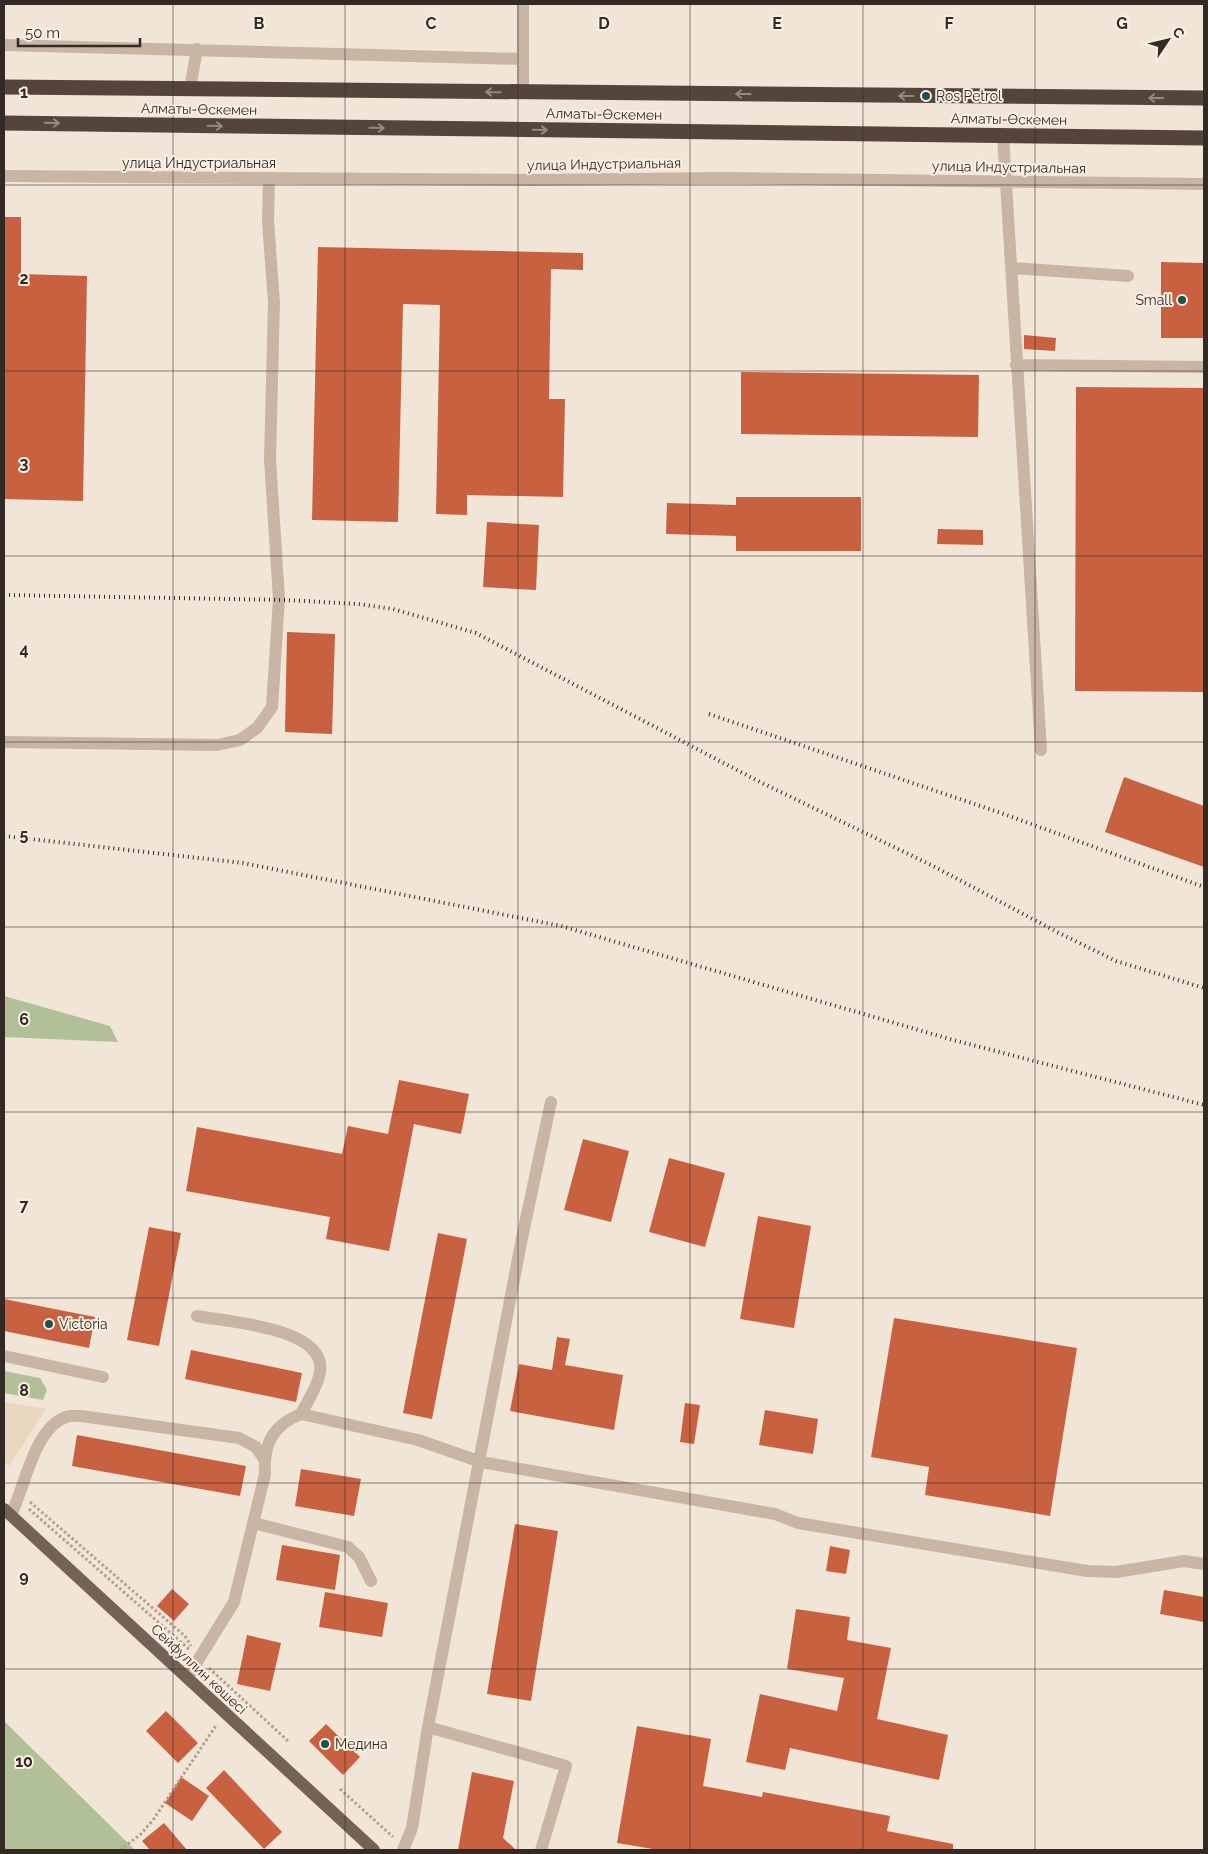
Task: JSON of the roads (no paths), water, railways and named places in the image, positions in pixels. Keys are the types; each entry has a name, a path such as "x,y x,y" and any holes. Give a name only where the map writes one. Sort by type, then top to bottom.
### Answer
{"highway":[{"name":"Алматы-Өскемен","path":"4,87 1204,98"},
{"name":"Алматы-Өскемен","path":"4,123 1204,138"}],"main road":[{"name":"Сейфуллин көшесі","path":"7,1512 374,1850"}],"street":[{"path":"523,4 523,92"},
{"path":"4,46 197,49 523,60"},
{"path":"190,89 197,49"},
{"path":"1003,135 1041,750"},
{"name":"улица Индустриальная","path":"4,176 531,180 722,178 1204,184"},
{"path":"4,742 217,745 240,740 257,728 272,707 279,599 270,459 274,303 268,221 269,178"},
{"path":"1012,268 1128,276"},
{"path":"1016,365 1204,367"},
{"path":"403,1849 412,1828 428,1727 522,1238 551,1102"},
{"path":"198,1316 288,1333 306,1342 318,1355 321,1372 301,1414"},
{"path":"4,1356 103,1377"},
{"path":"187,1678 234,1602 265,1474 264,1459 274,1431 284,1421 301,1414 418,1440 480,1462 775,1514 798,1523 1087,1571 1116,1572 1184,1561 1204,1564"},
{"path":"7,1512 19,1497 38,1444 46,1432 67,1416 81,1416 239,1438 256,1447 264,1459"},
{"path":"254,1523 348,1547 359,1557 372,1581"},
{"path":"428,1727 566,1766 541,1850"}],"railway":[{"path":"4,595 286,600 358,604 393,609 476,633 756,780 933,866 1116,961 1204,988"},
{"path":"709,714 1001,813 1204,887"},
{"path":"4,836 243,863 561,926 953,1040 1204,1105"}],"place":[{"name":"Ros Petrol","path":"926,96"},
{"name":"Small","path":"1182,300"},
{"name":"Victoria","path":"49,1324"},
{"name":"Медина","path":"325,1744"}]}
